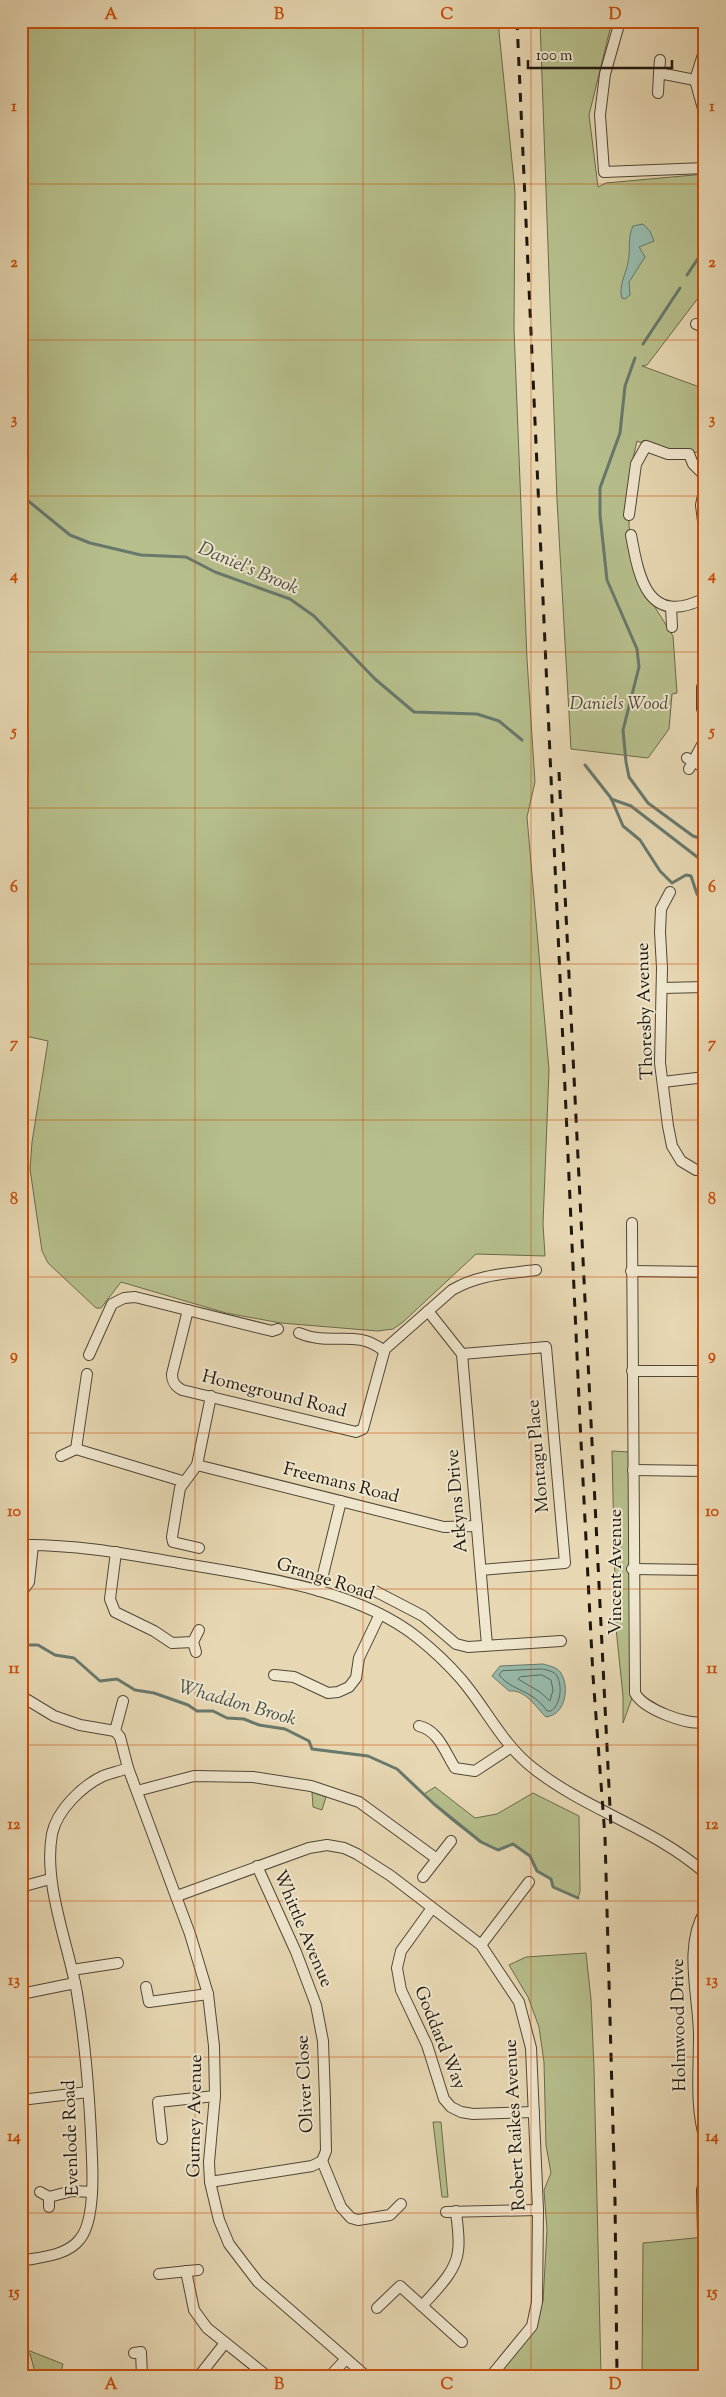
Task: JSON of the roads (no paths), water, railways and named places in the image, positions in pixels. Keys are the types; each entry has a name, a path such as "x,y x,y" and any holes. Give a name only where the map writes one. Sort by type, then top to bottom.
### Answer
{"street":[{"path":"620,21 605,74 600,115 604,172 705,168"},
{"path":"705,48 694,80 705,116"},
{"path":"658,93 660,60"},
{"path":"659,73 694,80"},
{"path":"629,516 636,464 646,446 668,454 689,454 693,464 704,475"},
{"path":"705,486 701,504 705,538"},
{"path":"631,535 644,588 658,604 671,607 694,604 705,598"},
{"path":"671,607 672,627"},
{"path":"702,709 703,691"},
{"path":"703,743 690,763 705,768"},
{"name":"Thoresby Avenue","path":"670,892 661,909 662,988 660,1063 672,1146 681,1161 696,1170 705,1170"},
{"path":"662,988 705,987"},
{"path":"663,1082 705,1078"},
{"name":"Vincent Avenue","path":"632,1223 634,1693 645,1705 692,1724 705,1722"},
{"path":"299,1333 309,1341 365,1339 384,1351 452,1290 476,1278 536,1270"},
{"path":"631,1271 705,1272"},
{"path":"89,1354 112,1304 124,1298 135,1297 272,1331 278,1329"},
{"name":"Homeground Road","path":"188,1310 172,1378 174,1383 182,1390 356,1432 361,1431 363,1428 384,1351"},
{"path":"428,1311 462,1354"},
{"name":"Montagu Place","path":"462,1354 546,1347 564,1564 481,1570"},
{"name":"Atkyns Drive","path":"462,1354 487,1645"},
{"path":"632,1370 705,1371"},
{"path":"76,1449 89,1373"},
{"path":"199,1548 172,1540 182,1481 197,1464 211,1396"},
{"path":"61,1456 76,1449 182,1481"},
{"name":"Freemans Road","path":"197,1464 444,1527 477,1526"},
{"path":"633,1470 705,1470"},
{"path":"319,1591 341,1501"},
{"name":"Grange Road","path":"21,1545 116,1552 260,1576 319,1591 380,1614 417,1637 461,1679 510,1748 543,1776 573,1796 636,1827 705,1873"},
{"path":"21,1593 29,1582 33,1545"},
{"path":"116,1552 110,1599 115,1612 154,1631 172,1643 195,1647 199,1630"},
{"path":"632,1569 705,1570"},
{"path":"375,1591 423,1616 456,1644 468,1647 561,1641"},
{"path":"274,1676 294,1677 328,1693 338,1692 349,1687 356,1678 359,1658 380,1614"},
{"path":"21,1696 54,1716 80,1725 115,1731 123,1701"},
{"path":"426,1725 441,1743 455,1768 475,1771 510,1748"},
{"name":"Gurney Avenue","path":"115,1731 120,1737 128,1768 177,1896 199,1960 208,1994 214,2046 215,2096 210,2134 210,2182 220,2220 230,2244 258,2282 366,2376"},
{"name":"Evenlode Road","path":"21,2261 67,2250 80,2239 86,2227 92,2192 91,2119 88,2092 75,1984 50,1879 52,1834 65,1808 90,1784 103,1776 128,1768"},
{"path":"138,1792 194,1776 253,1777 311,1786 359,1802 437,1859"},
{"path":"423,1877 450,1841"},
{"name":"Robert Raikes Avenue","path":"177,1896 319,1846 344,1848 391,1876 481,1945 520,2002 532,2048 538,2210 537,2302 532,2326 524,2339 491,2376"},
{"name":"Whittle Avenue","path":"258,1866 296,1952 316,2005"},
{"path":"21,1887 50,1879"},
{"path":"481,1945 529,1882"},
{"name":"Goddard Way","path":"432,1908 401,1951 397,1968 401,1990 427,2045 444,2099 451,2107 461,2112 473,2114 534,2112"},
{"name":"Holmwood Drive","path":"705,1911 696,1930 695,1948 702,2062 698,2106 705,2140"},
{"path":"72,1970 118,1963"},
{"path":"21,1994 75,1984"},
{"path":"146,1987 150,2002 208,1994"},
{"name":"Oliver Close","path":"316,2005 323,2041 326,2152 322,2161"},
{"path":"21,2100 88,2092"},
{"path":"162,2139 158,2102 215,2096"},
{"path":"210,2182 312,2166 322,2161 341,2207 351,2218 358,2220 390,2215 401,2204"},
{"path":"704,2228 702,2190 705,2178"},
{"path":"46,2199 72,2191 92,2192"},
{"path":"422,2306 449,2274 455,2262 458,2252 451,2212 538,2210"},
{"path":"159,2274 198,2270"},
{"path":"186,2271 194,2310 207,2328 267,2376"},
{"path":"377,2308 400,2286 462,2342"},
{"path":"199,2376 225,2343"},
{"path":"134,2353 141,2352 142,2376"},
{"path":"330,2376 346,2359"}],"water":[{"path":"643,224 650,231 654,241 639,247 645,257 629,282 630,295 625,299 622,298 621,289 629,258 631,230 633,226"},
{"path":"543,1664 553,1667 561,1673 565,1686 564,1700 558,1711 546,1717 526,1696 515,1691 509,1691 492,1676 500,1666"}],"waterway":[{"path":"687,275 705,248"},
{"path":"643,344 680,288"},
{"path":"635,358 625,386 620,433 600,488 600,515 607,580 637,649 639,667 623,730 626,762 629,777 648,803 693,836 705,840"},
{"name":"Daniel's Brook","path":"21,495 70,535 90,543 141,555 186,557 215,572 290,599 314,616 375,679 414,712 477,714 499,721 522,740"},
{"name":"Daniel's Brook","path":"585,765 611,798 623,826 640,840 660,871 672,883 686,875 691,876 697,894 705,903"},
{"path":"611,799 631,806 705,863"},
{"name":"Whaddon Brook","path":"21,1645 38,1645 55,1655 74,1658 100,1681 117,1679 135,1690 154,1693 188,1705 197,1711 213,1711 227,1718 244,1719 259,1725 285,1729 309,1741 312,1749 368,1756 397,1769 434,1804 481,1842 498,1850 513,1844 530,1856 537,1871 551,1879 553,1887 578,1898"}],"railway":[{"path":"517,21 580,1422 593,1676 605,1837 615,2200 617,2376"},
{"path":"559,772 611,1828"}],"park label":[{"name":"Daniels Wood","path":"619,705"}]}
